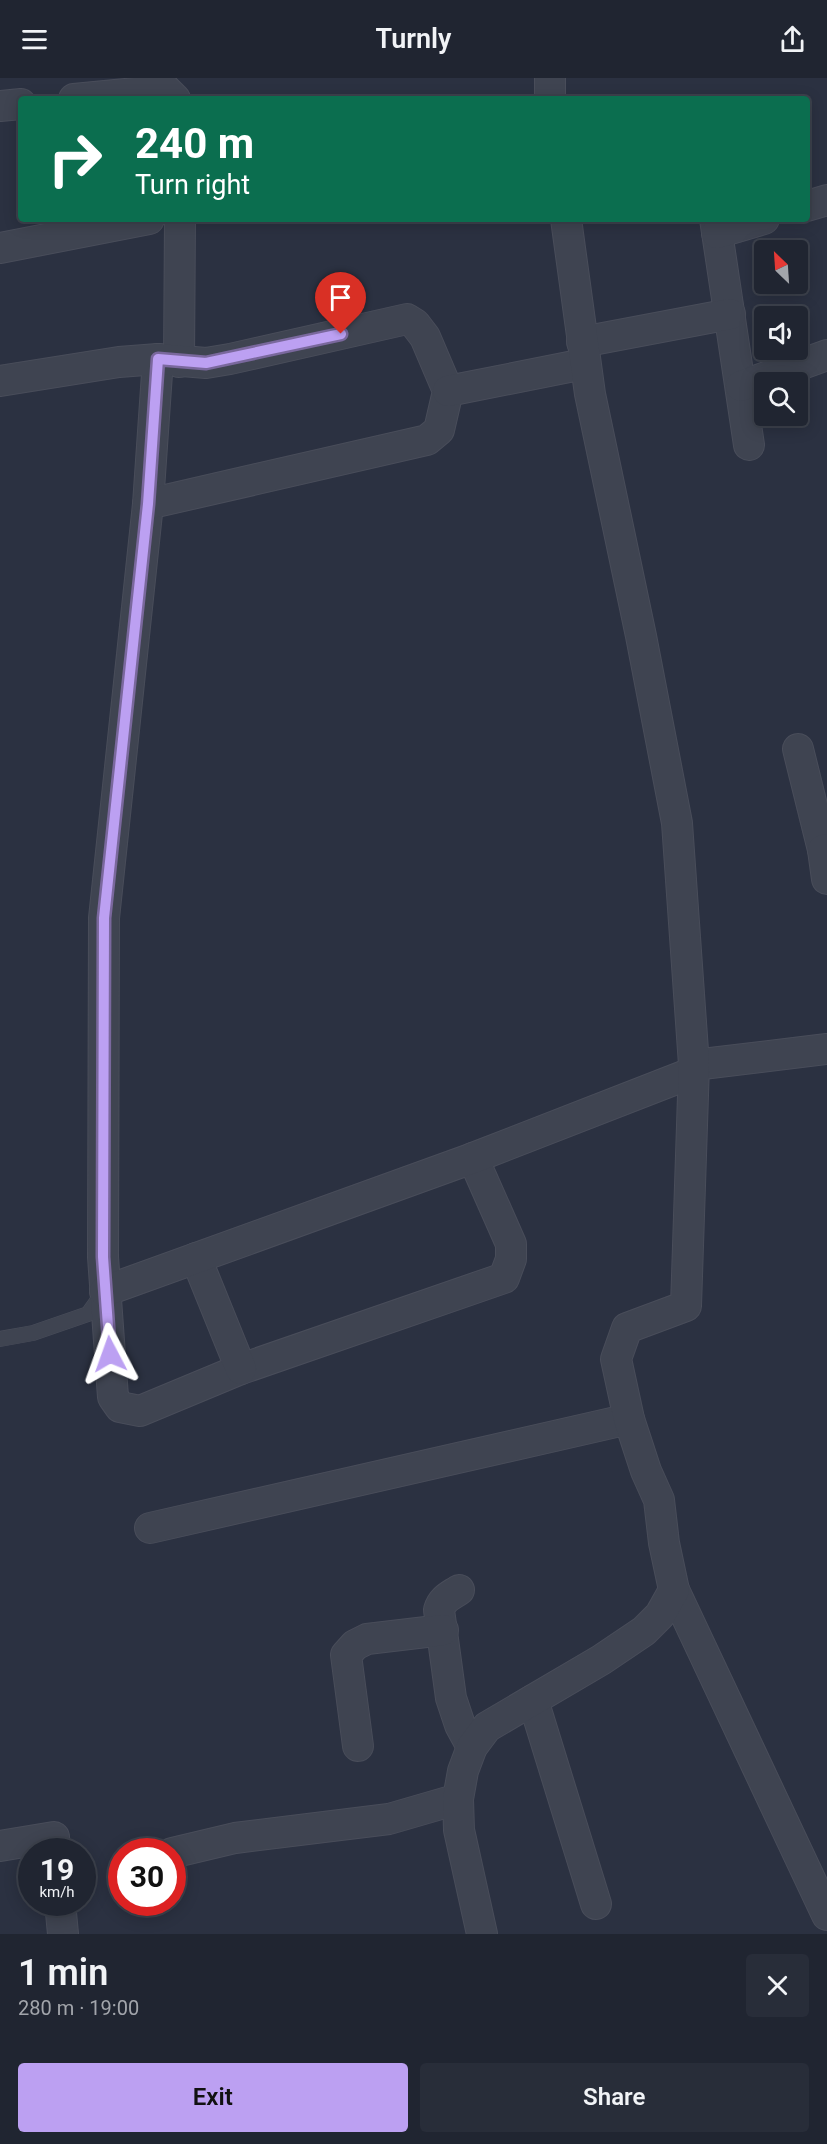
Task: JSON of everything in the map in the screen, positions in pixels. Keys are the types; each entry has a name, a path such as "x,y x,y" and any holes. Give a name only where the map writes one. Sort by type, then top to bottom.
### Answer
{"street":[{"path":"550,78 550,96"},
{"path":"105,96 166,90 172,96"},
{"path":"0,106 18,104"},
{"path":"810,205 827,200"},
{"path":"0,248 134,222"},
{"path":"180,222 169,361 148,504 104,918 103,1257 113,1397 120,1407 140,1412 241,1369 504,1278 511,1258 511,1244 473,1158"},
{"path":"566,222 583,353 677,823 694,1069 686,1306 627,1328 616,1359 629,1419 646,1471 659,1500 664,1543 674,1590 827,1915"},
{"path":"743,222 716,226 749,445"},
{"path":"448,392 730,314"},
{"path":"0,381 119,362 206,363 407,319 415,324 425,337 448,392 439,430 427,440 148,504"},
{"path":"741,386 827,356"},
{"path":"798,749 826,859"},
{"path":"105,1291 473,1158 694,1069 827,1049"},
{"path":"196,1258 241,1369"},
{"path":"150,1528 629,1419"},
{"path":"459,1590 441,1603 440,1610 451,1698 460,1725 472,1747"},
{"path":"482,1934 459,1830 458,1799 463,1771 472,1747 487,1727 601,1660 644,1631 660,1615 674,1590"},
{"path":"358,1746 346,1655 355,1645 367,1640 443,1630"},
{"path":"533,1700 596,1904"},
{"path":"186,1850 235,1838 389,1819 458,1799"},
{"path":"389,1819 459,1830"},
{"path":"0,1846 18,1843"},
{"path":"61,1916 63,1934"}],"lane":[{"path":"0,1339 33,1333 88,1314 105,1291"}],"route":[{"path":"110,1354 103,1257 104,918 148,504 158,359 206,363 341,334"}]}
